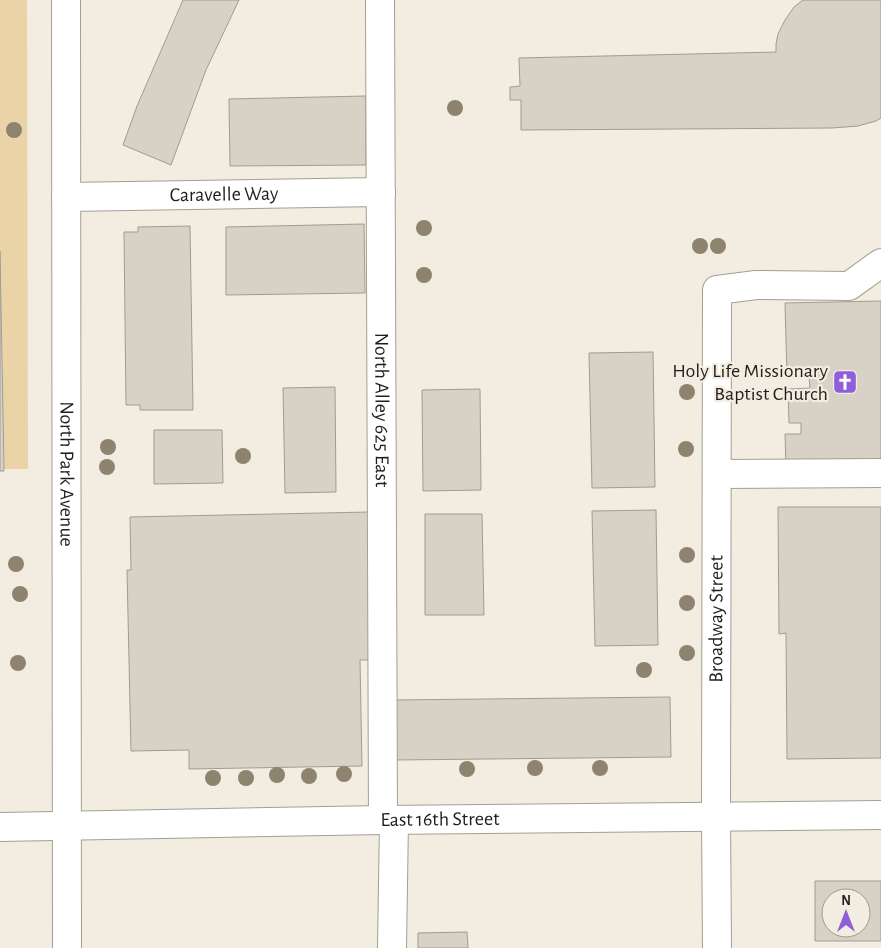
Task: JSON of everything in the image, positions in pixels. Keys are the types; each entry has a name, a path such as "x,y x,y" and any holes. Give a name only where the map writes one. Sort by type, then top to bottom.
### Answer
{"street":[{"name":"North Park Avenue","path":"66,0 67,948"},
{"name":"North Alley 625 East","path":"380,0 388,820 392,948"},
{"name":"Caravelle Way","path":"66,197 381,192"},
{"name":"Broadway Street","path":"717,948 718,290 756,285 848,286 881,263"},
{"path":"717,474 881,472"},
{"name":"East 16th Street","path":"0,827 388,820 881,815"}],"shaded area":[{"path":"0,0 27,0 28,469 4,469 0,251"}],"building":[{"path":"183,0 239,0 206,70 171,165 123,145 137,106"},
{"path":"803,0 881,0 881,118 858,126 832,128 521,130 521,100 510,100 510,87 520,86 519,58 776,52 778,34 785,20 794,7"},
{"path":"366,96 366,165 230,166 229,99"},
{"path":"364,224 365,293 226,295 226,227"},
{"path":"190,226 193,410 140,410 140,405 126,405 124,232 138,232 138,227"},
{"path":"0,251 4,469 4,471 0,471"},
{"name":"Holy Life Missionary Baptist Church","path":"881,301 881,466 786,468 785,434 801,434 801,423 789,423 788,389 810,388 809,376 787,376 785,303"},
{"path":"653,352 655,487 592,488 589,353"},
{"path":"335,387 336,492 285,493 283,388"},
{"path":"480,389 481,490 423,491 422,390"},
{"path":"154,430 222,430 223,483 154,484"},
{"path":"778,507 881,507 881,758 787,759 786,633 779,634"},
{"path":"656,510 658,645 595,646 592,511"},
{"path":"369,512 372,660 360,660 362,766 189,769 189,750 131,751 127,570 131,570 130,517"},
{"path":"425,514 482,514 484,615 425,615"},
{"path":"670,697 671,757 395,760 394,700"},
{"path":"815,881 881,881 881,941 815,941"},
{"path":"467,932 468,948 418,948 418,933"}],"place":[{"name":"Holy Life Missionary Baptist Church","path":"845,382"}]}
